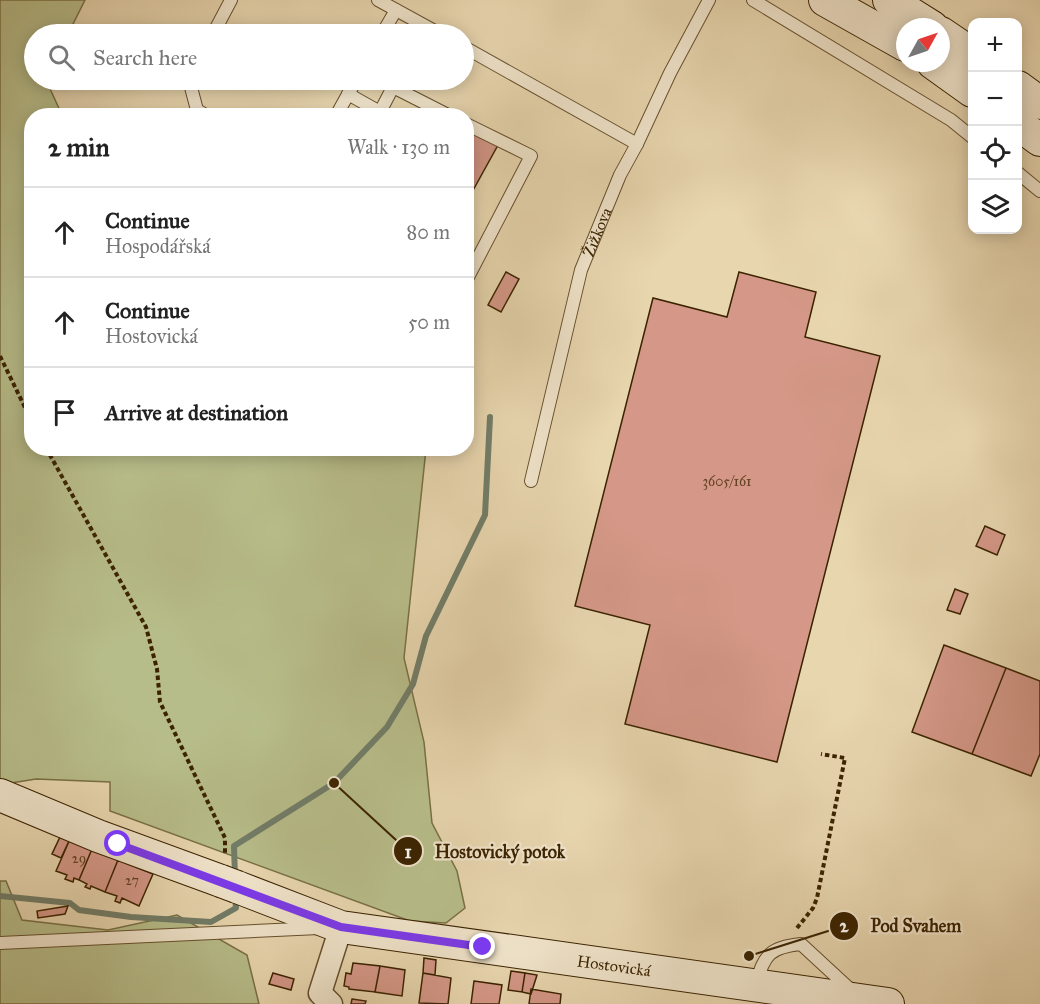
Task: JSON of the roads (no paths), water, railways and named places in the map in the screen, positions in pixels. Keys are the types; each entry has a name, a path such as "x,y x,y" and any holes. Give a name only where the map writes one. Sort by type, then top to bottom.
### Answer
{"street":[{"path":"825,0 896,40"},
{"path":"889,0 918,18"},
{"path":"950,39 968,51"},
{"path":"946,72 968,88"},
{"path":"1022,90 1040,103"},
{"path":"1020,126 1040,140"},
{"name":"Hostovická","path":"0,795 98,836 228,876 341,927 875,1002"},
{"path":"331,1004 320,993 341,927"}],"lane":[{"path":"218,24 231,0"},
{"path":"378,0 422,24"},
{"name":"Žižkova","path":"531,481 581,270 620,175 638,144 670,74 709,0"},
{"path":"753,0 951,120 968,134"},
{"path":"388,24 396,10"},
{"path":"474,54 638,144"},
{"path":"192,90 196,108"},
{"path":"340,108 350,90"},
{"path":"382,108 391,90"},
{"path":"399,90 434,108"},
{"path":"348,94 374,108"},
{"path":"474,128 531,156 474,265"},
{"path":"1022,177 1040,191"},
{"path":"0,943 341,927"},
{"path":"756,985 762,964 771,951 784,946 801,944 875,1002"}],"waterway":[{"path":"235,877 234,846 334,783 387,727 413,684 426,636 485,515 490,417"},
{"path":"0,896 70,903 79,910 131,917 211,922 236,908 235,896"}],"place":[{"name":"Hostovický potok","path":"334,783"},
{"name":"Pod Svahem","path":"749,956"}]}
